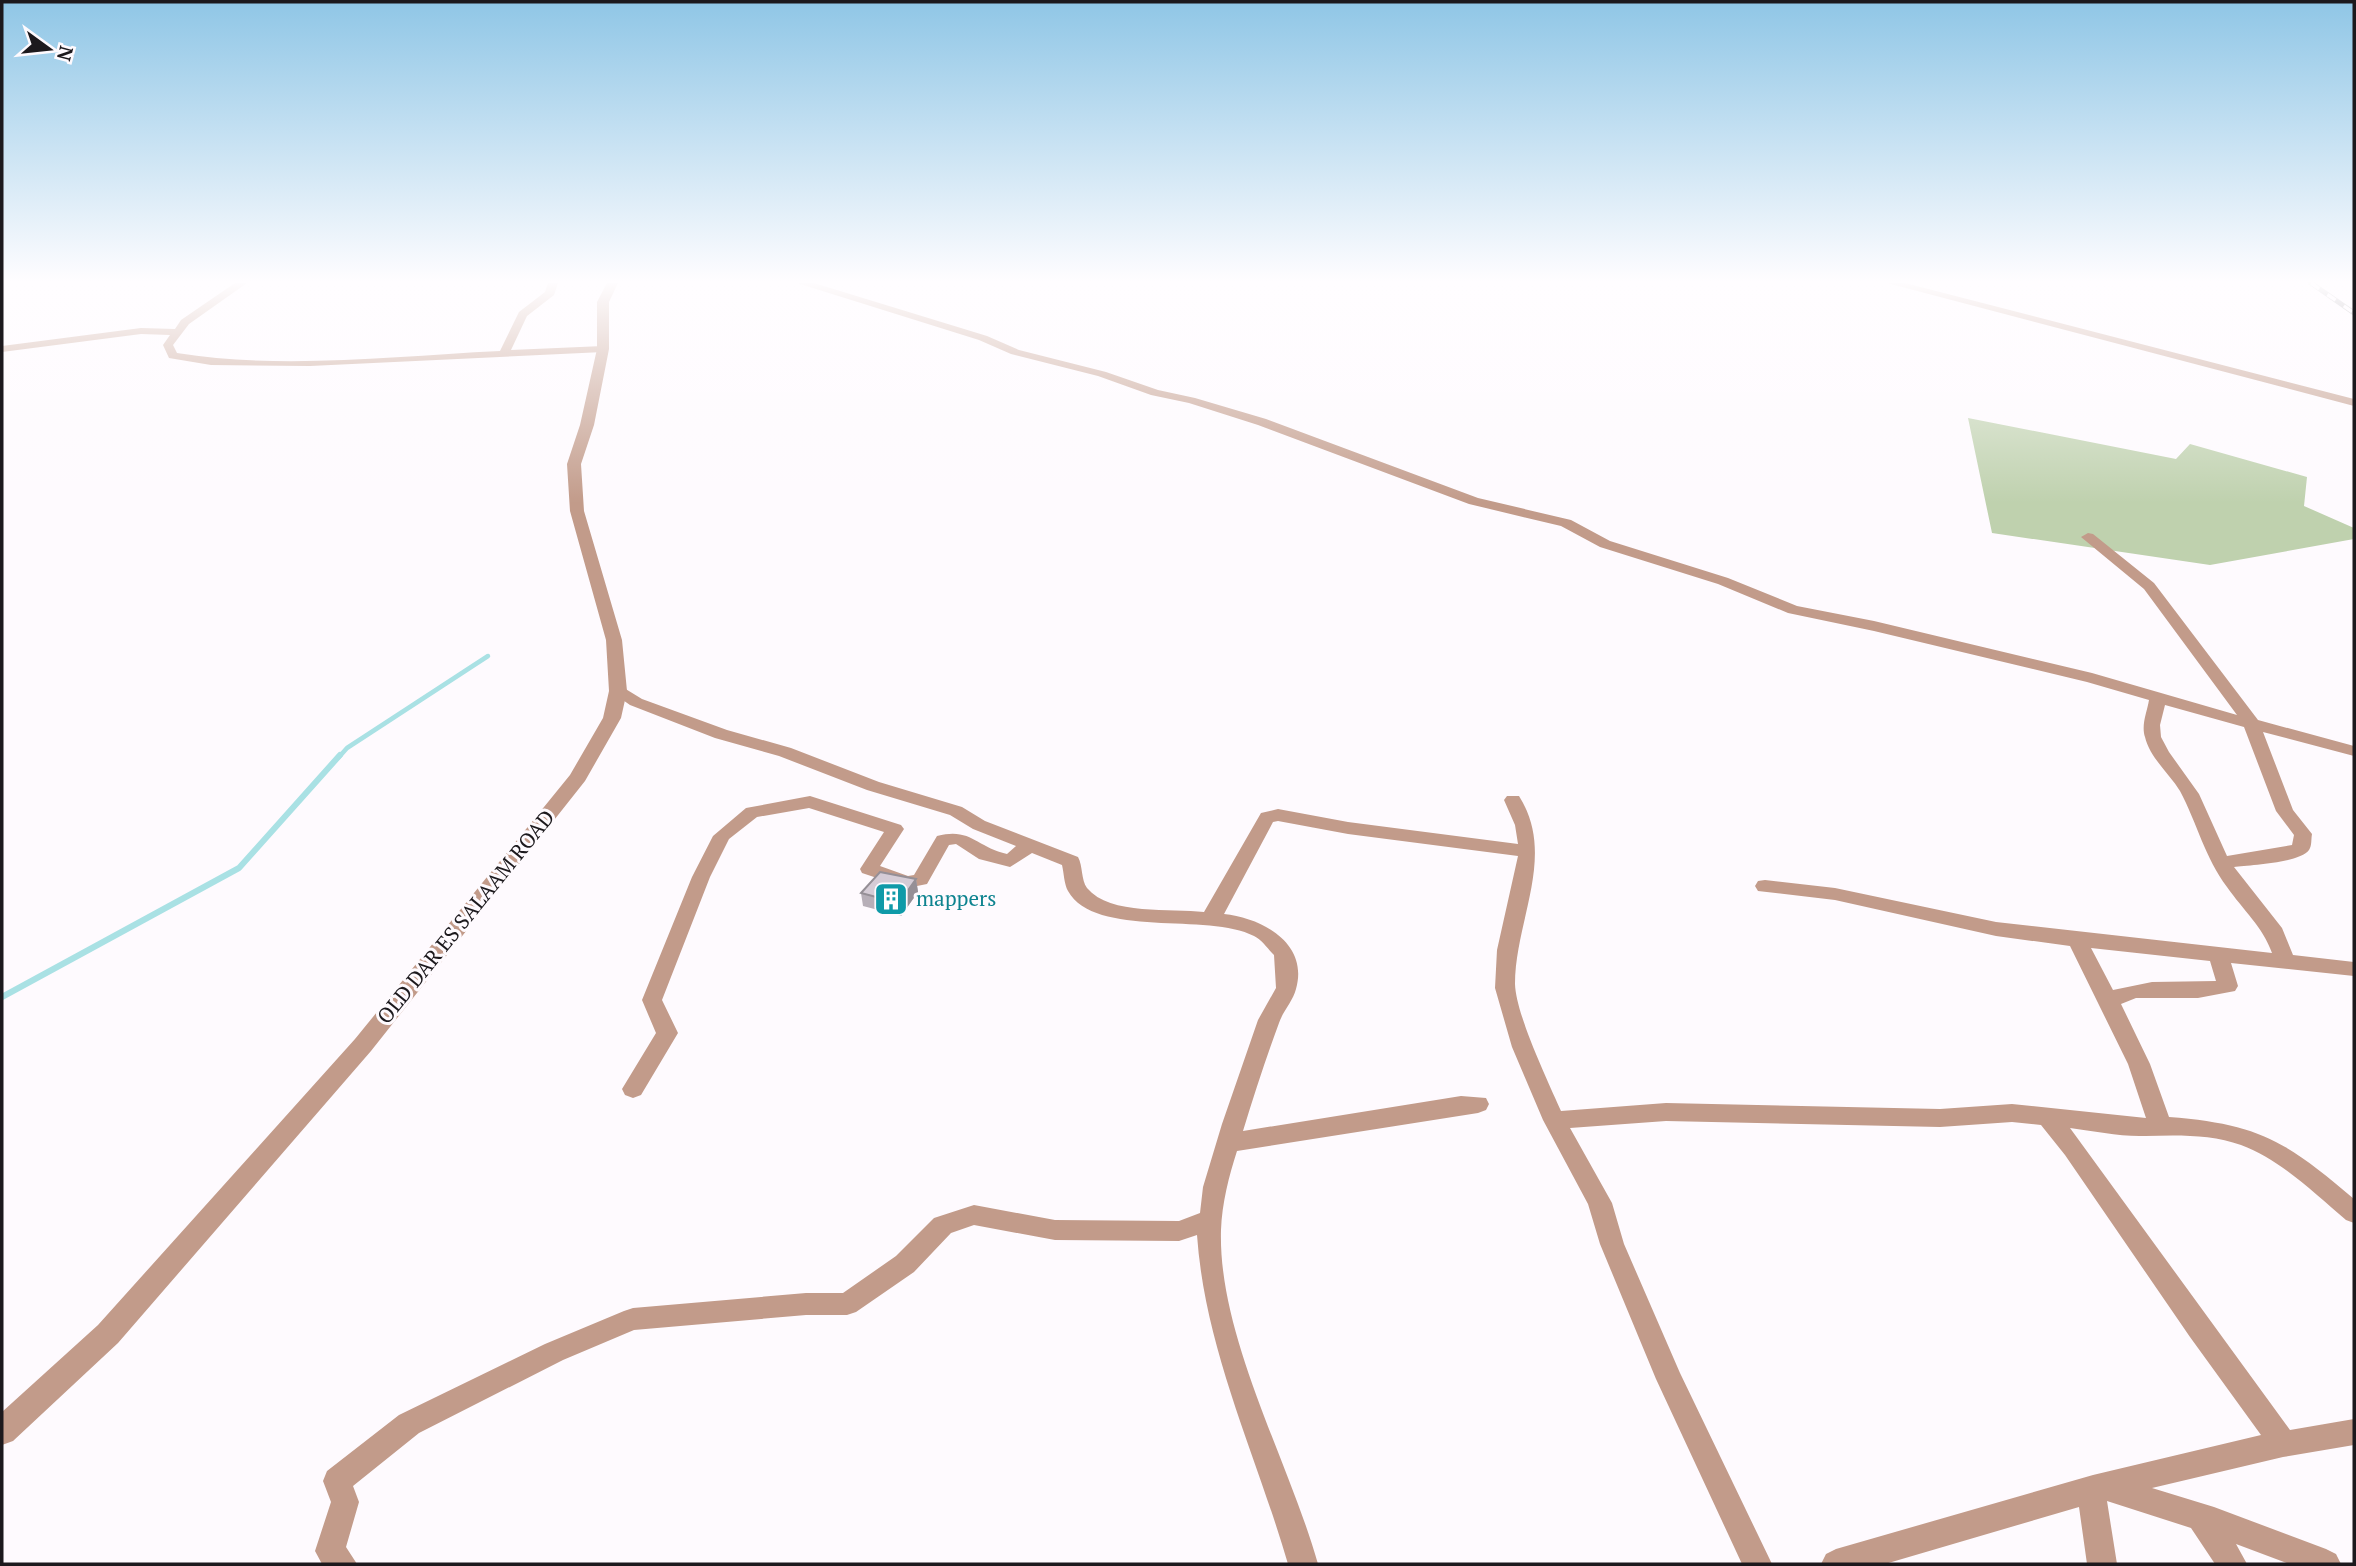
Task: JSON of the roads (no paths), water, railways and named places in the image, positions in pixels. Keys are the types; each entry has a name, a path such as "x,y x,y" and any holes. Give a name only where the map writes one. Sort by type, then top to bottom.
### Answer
{"street":[{"path":"173,356 189,360 310,363 444,356"},
{"name":"OLD DAR ES SALAAM ROAD","path":"2,1431 108,1334 363,1045 578,776 612,718 618,691 614,640 577,511 574,464 587,425 602,356"},
{"path":"1031,356 1102,374 1140,388 1191,400 1262,422 1474,501 1566,523 1605,544 1723,581 1774,604 2092,678 2354,751"},
{"path":"2172,356 2354,403"},
{"path":"2088,537 2149,586 2251,723 2285,811 2303,834 2301,848 2292,853 2222,863"},
{"path":"618,691 636,702 721,734 785,752 873,786 956,811 979,825 1071,861 1074,886 1097,908 1115,913 1213,918 1244,924 1269,935 1284,953 1286,987 1271,1016 1214,1188 1209,1220 1209,1244 1216,1299 1261,1445 1303,1564"},
{"path":"2158,698 2153,737 2161,754 2190,794 2233,883 2275,933 2285,962"},
{"path":"1513,800 1524,825 1528,851 1507,950 1505,988 1523,1047 1554,1120 1600,1203 1612,1244 1669,1379 1757,1564"},
{"path":"632,1089 667,1033 652,1000 701,877 722,836 752,811 810,802 895,829 869,869 907,881 920,880 943,840 958,838 985,855 1010,861 1031,844"},
{"path":"1213,918 1221,898 1267,817 1278,815 1348,828 1528,851"},
{"path":"1765,886 1835,894 1996,929 2354,969"},
{"path":"2077,940 2142,1072 2159,1117 2158,1125"},
{"path":"2108,1002 2121,993 2138,990 2197,992 2228,986 2218,955"},
{"path":"1229,1143 1320,1126 1438,1111 1463,1103 1478,1104"},
{"path":"1554,1120 1666,1112 1940,1118 2012,1114 2226,1132 2249,1139 2304,1172 2354,1213"},
{"path":"2047,1116 2074,1148 2199,1329 2285,1445"},
{"path":"342,1564 330,1551 345,1502 337,1481 409,1424 554,1352 633,1319 806,1304 847,1304 905,1264 943,1226 974,1215 1055,1230 1135,1232 1179,1231 1209,1220"},
{"path":"1836,1564 2097,1488 2354,1432"},
{"path":"2097,1488 2200,1516 2326,1564"},
{"path":"2097,1488 2102,1564"},
{"path":"2200,1516 2232,1564"}],"waterway":[{"path":"339,757 347,748 488,656"},
{"path":"2,997 239,868 340,755"}],"place":[{"name":"mappers","path":"891,899"}]}
